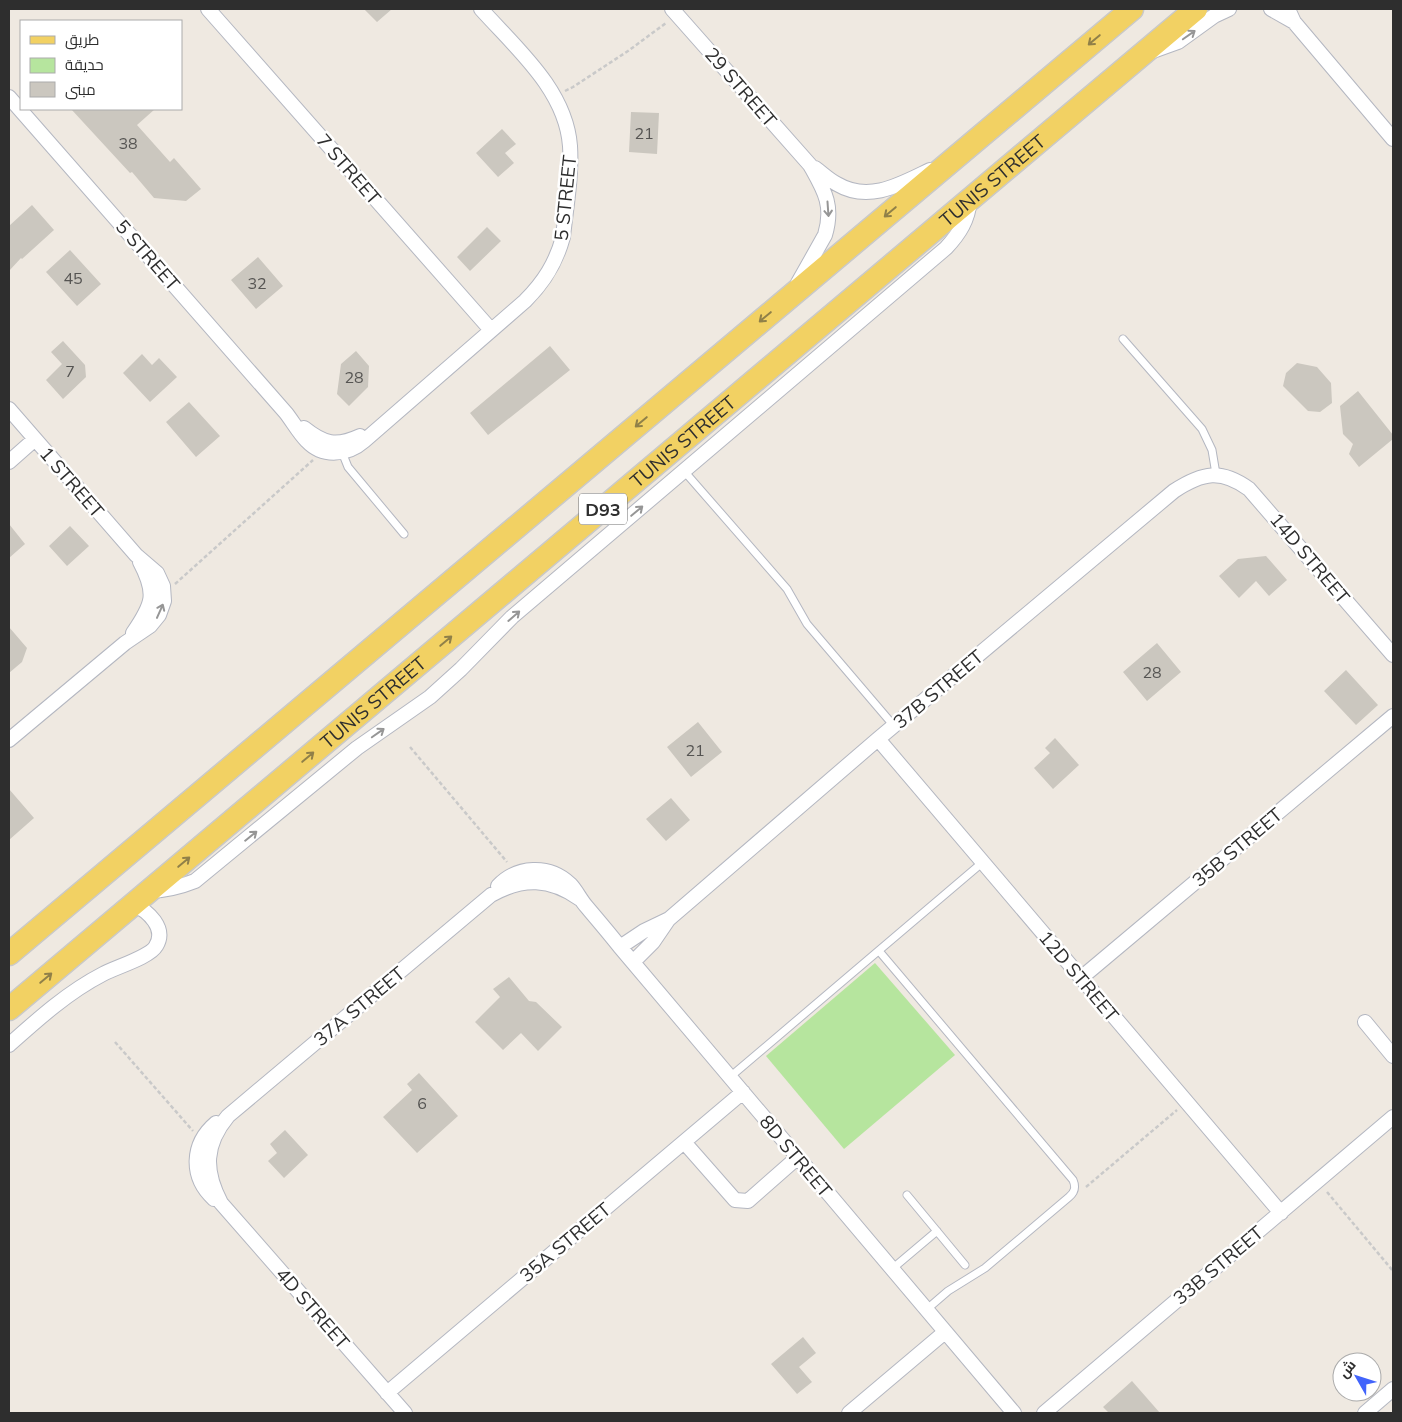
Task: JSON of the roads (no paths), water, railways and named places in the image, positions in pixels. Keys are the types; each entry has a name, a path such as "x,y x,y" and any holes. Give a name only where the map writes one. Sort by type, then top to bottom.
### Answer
{"main road":[{"name":"D93","path":"9,954 1132,9"},
{"name":"TUNIS STREET","path":"9,1009 1196,9"}],"street":[{"name":"7 STREET","path":"208,9 491,330"},
{"name":"5 STREET","path":"20,110 286,413 306,440 312,446 323,451 342,452 359,446 535,291 553,266 560,247 570,145 563,114 554,95 540,75 480,9"},
{"path":"1145,52 1178,42 1214,16 1229,9"},
{"path":"1271,9 1294,22"},
{"path":"1288,9 1294,22 1393,139"},
{"name":"29 STREET","path":"675,12 810,165 828,200 829,219 825,235 791,295"},
{"name":"5 STREET","path":"9,97 20,110"},
{"name":"29 STREET","path":"810,165 845,188 862,192 875,192 899,185 955,158"},
{"path":"9,1046 77,988 116,967 146,955 156,947 158,928 146,911 142,897 180,887 194,881 207,872 357,748 430,697 461,669 512,617 946,248 966,221 970,199"},
{"name":"1 STREET","path":"9,409 136,554 157,573 165,593 162,609 155,620 9,740"},
{"name":"5 STREET","path":"286,413 316,437 332,443 349,441 377,429"},
{"path":"9,462 35,439"},
{"name":"14D STREET","path":"1216,474 1229,476 1240,482 1258,497 1393,656"},
{"name":"37B STREET","path":"633,962 653,942 669,919 878,739 1174,491 1194,480 1216,474"},
{"name":"1 STREET","path":"125,644 143,619 151,599 148,576 136,554"},
{"name":"35B STREET","path":"1081,978 1393,716"},
{"name":"12D STREET","path":"878,739 1280,1213"},
{"name":"37A STREET","path":"202,1160 201,1140 215,1124 228,1116 491,895 502,882 516,873 535,876"},
{"name":"37A STREET","path":"491,895 535,876"},
{"name":"8D STREET","path":"535,876 580,898 1014,1413"},
{"name":"37B STREET","path":"620,947 644,931 669,919"},
{"path":"1365,1022 1393,1056"},
{"name":"35A STREET","path":"387,1393 742,1092"},
{"name":"37A STREET","path":"202,1160 210,1151 216,1132 228,1116"},
{"name":"33B STREET","path":"1044,1413 1393,1117"},
{"path":"684,1142 735,1200 748,1201 798,1157"},
{"name":"4D STREET","path":"202,1160 198,1175 204,1188 221,1203 405,1413"},
{"path":"848,1413 945,1332"},
{"path":"1365,1413 1393,1389"}],"lane":[{"path":"1123,340 1202,429 1212,450 1216,474"},
{"path":"342,452 348,467 404,534"},
{"path":"684,471 786,589 807,624 894,726"},
{"path":"730,1077 983,862"},
{"path":"879,951 1073,1180 1075,1189 1070,1197 984,1268 948,1291 926,1310"},
{"path":"907,1195 965,1265"},
{"path":"892,1269 937,1231"}]}
